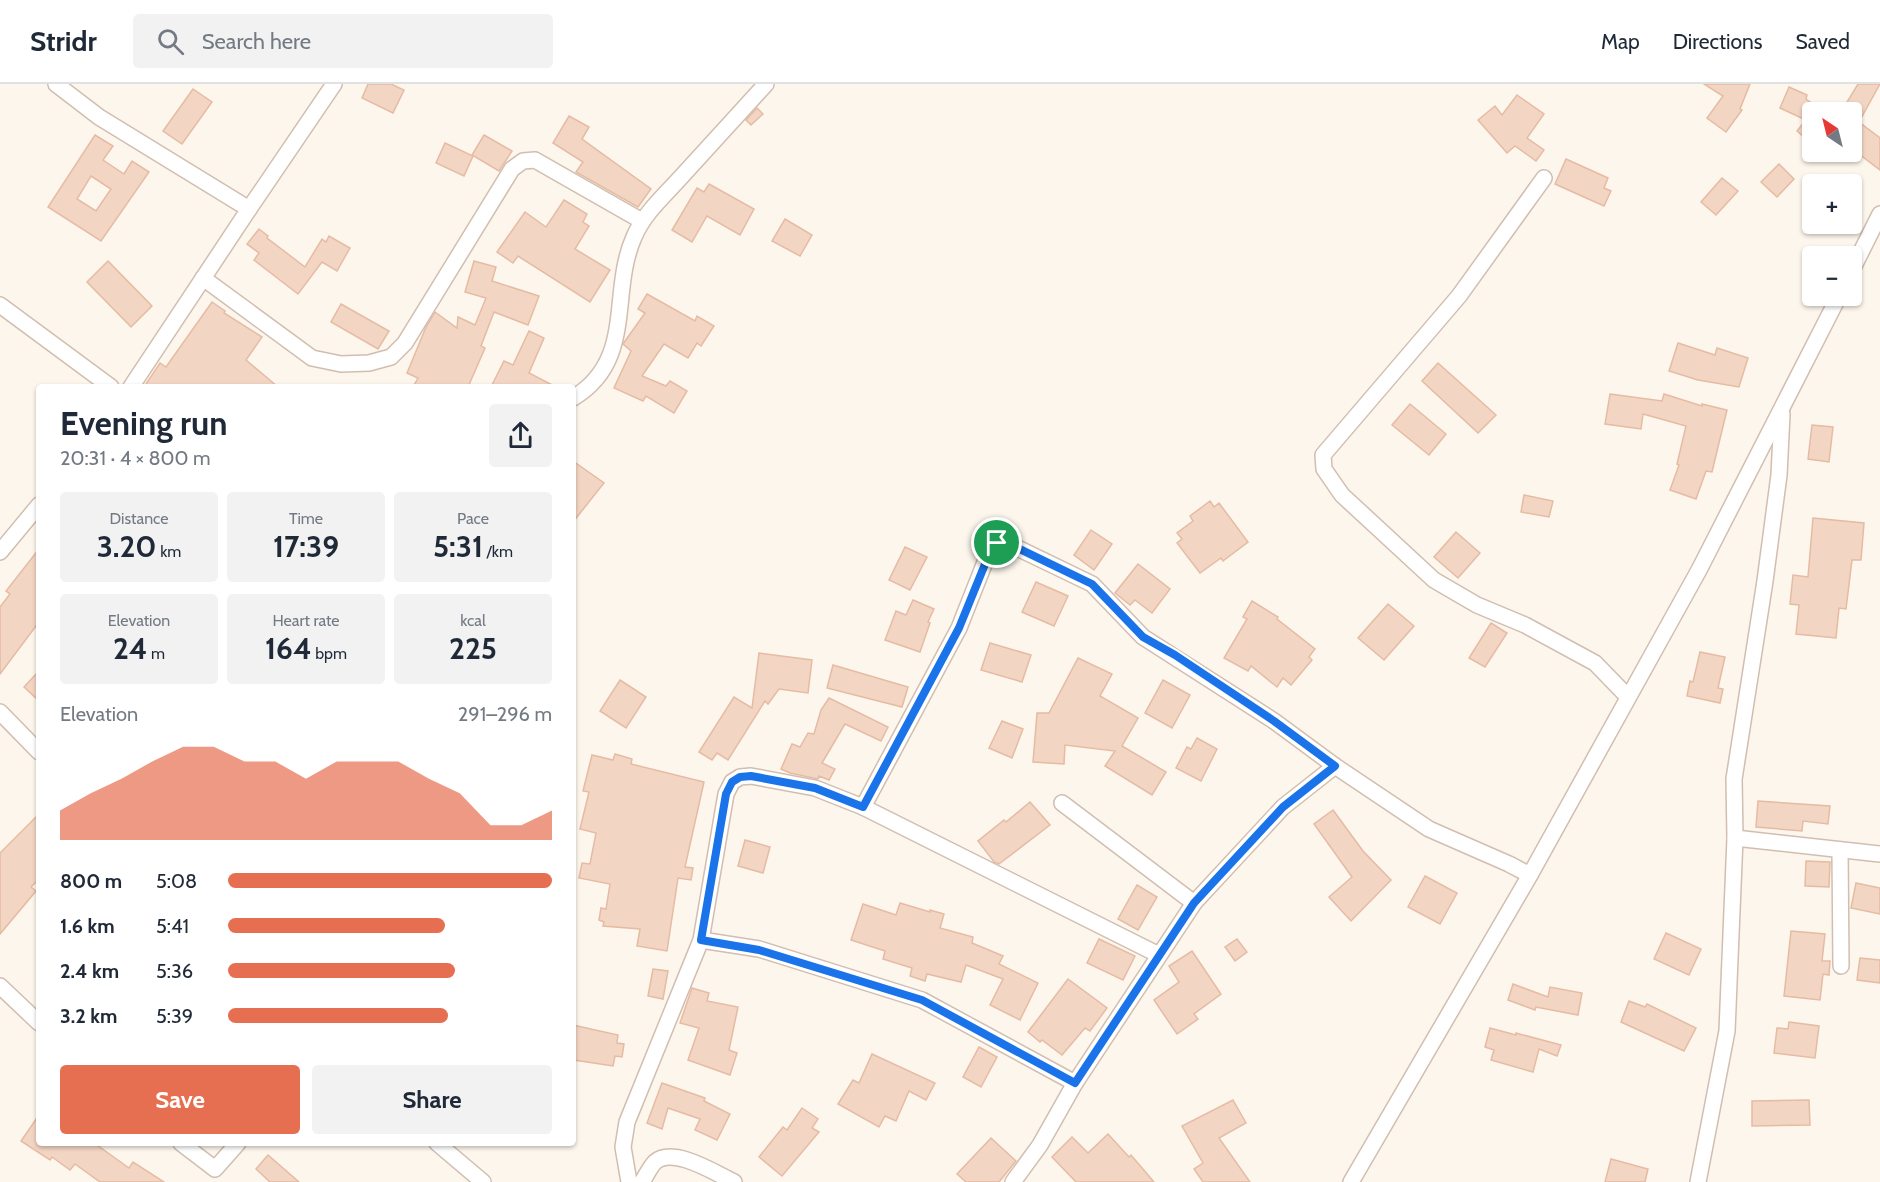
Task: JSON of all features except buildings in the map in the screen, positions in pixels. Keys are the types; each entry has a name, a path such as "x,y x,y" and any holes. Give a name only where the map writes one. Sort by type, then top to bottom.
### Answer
{"street":[{"path":"56,84 99,117 249,209"},
{"path":"133,384 334,84"},
{"path":"576,395 601,374 613,348 625,260 642,221 766,84"},
{"path":"203,278 312,358 341,364 369,363 391,357 405,343 512,169 523,161 535,160 642,221"},
{"path":"1544,178 1459,296 1323,454 1324,469 1342,495 1434,580 1477,605 1525,624 1595,663 1628,697"},
{"path":"1862,250 1880,214"},
{"path":"0,305 107,384"},
{"path":"1351,1182 1530,875 1699,570 1834,306"},
{"path":"1698,1182 1727,1031 1735,838 1734,779 1779,475 1782,409"},
{"path":"0,552 36,509"},
{"path":"863,807 959,628 992,547 997,543 1005,542 1092,584 1143,637 1175,655 1274,721 1335,766 1429,829 1530,875"},
{"path":"0,712 36,749"},
{"path":"1013,1182 1040,1145 1075,1083 1194,903 1283,807 1335,766"},
{"path":"629,1182 623,1147 627,1122 701,940 726,794 732,782 740,777 751,776 815,788 863,807 1159,955"},
{"path":"1062,803 1194,903"},
{"path":"1735,838 1880,854"},
{"path":"1840,850 1841,966"},
{"path":"701,940 759,950 922,1000 1075,1083"},
{"path":"0,986 36,1020"},
{"path":"184,1146 212,1175 236,1146"},
{"path":"441,1146 483,1182"},
{"path":"642,1182 655,1162 667,1156 683,1158 734,1182"}],"route":[{"path":"1005,542 1092,584 1143,637 1175,655 1274,721 1335,766 1283,807 1194,903 1075,1083 922,1000 759,950 701,940 726,794 732,782 740,777 751,776 815,788 863,807 959,628 992,547 997,543 1005,542"}]}
